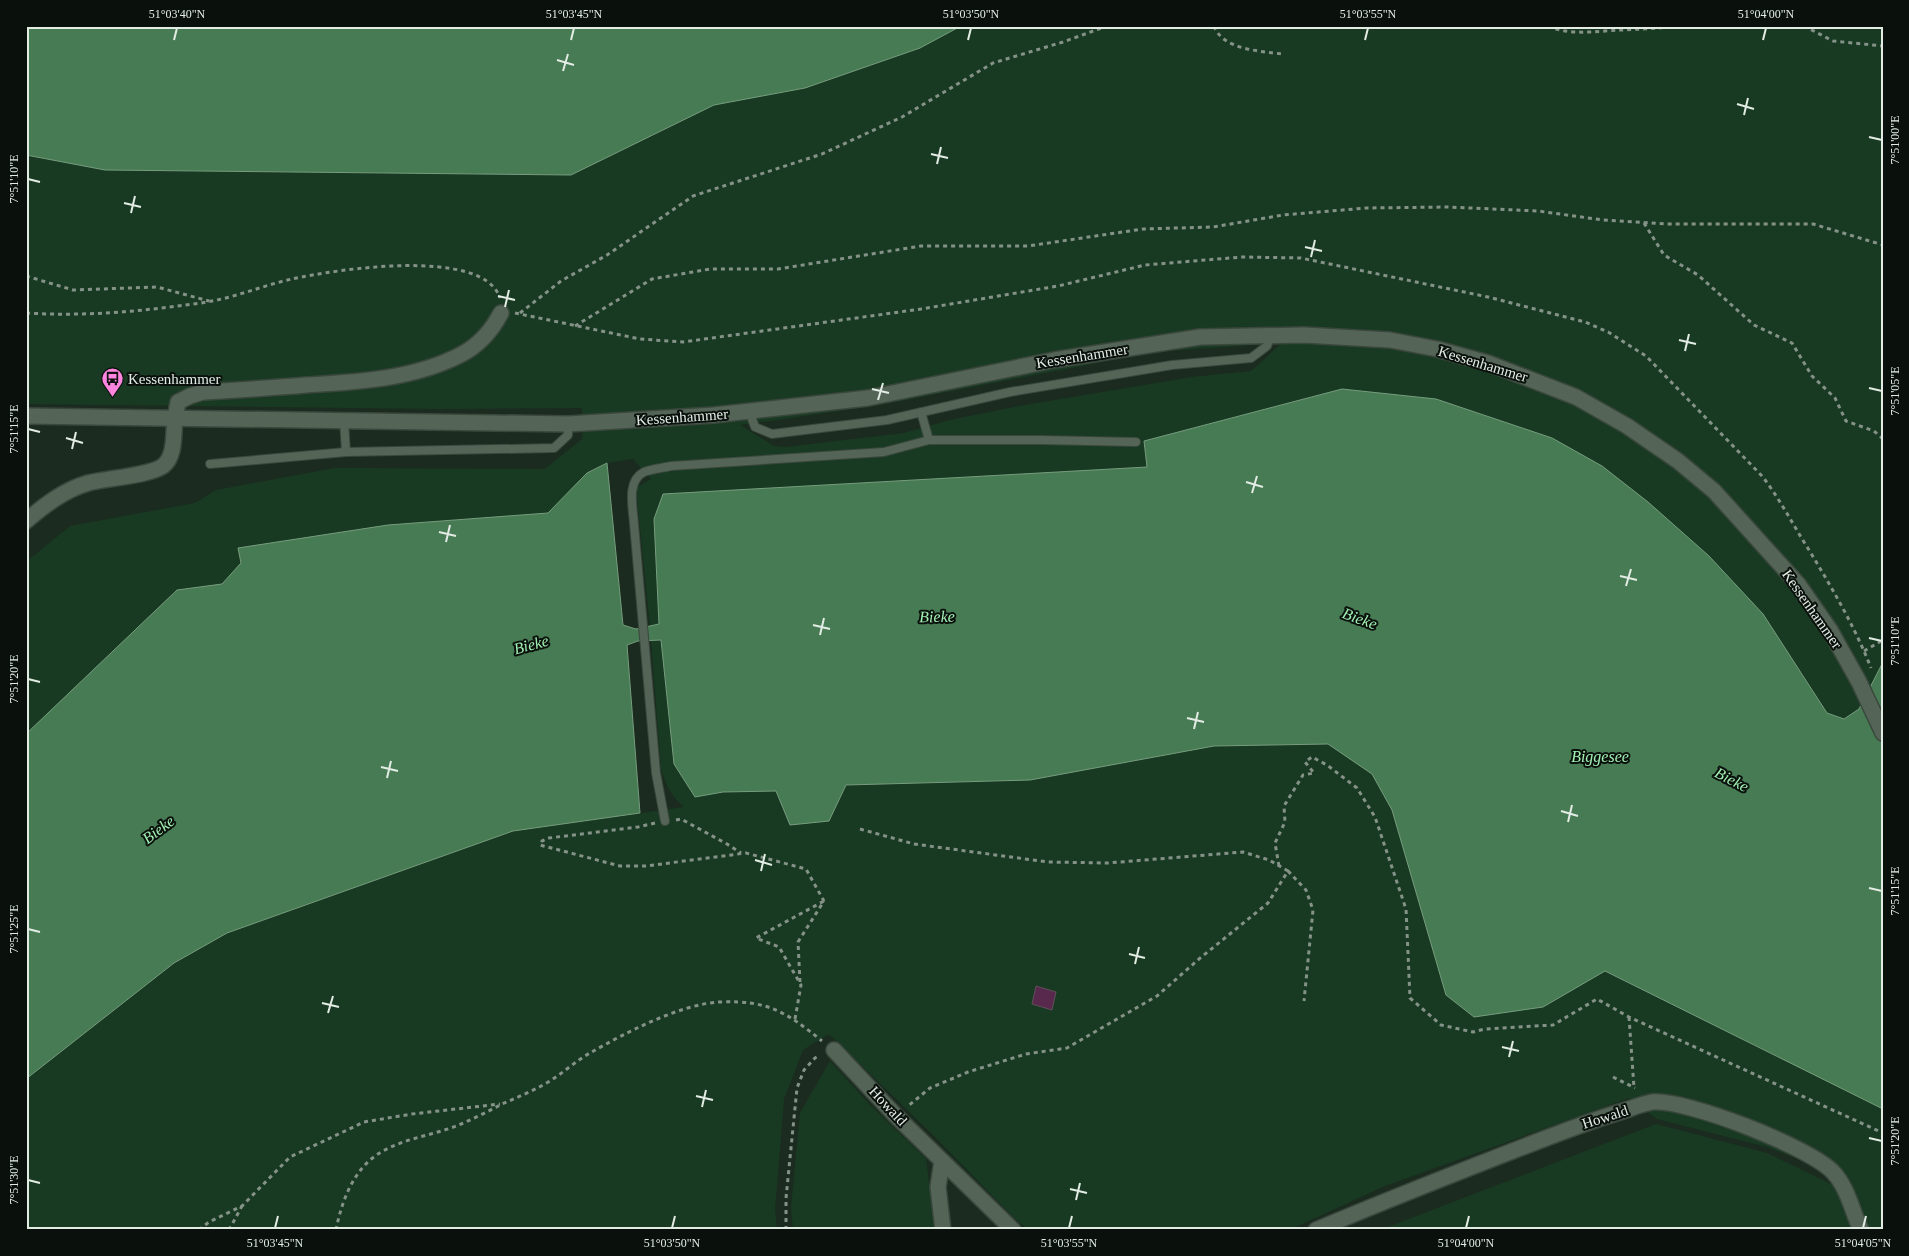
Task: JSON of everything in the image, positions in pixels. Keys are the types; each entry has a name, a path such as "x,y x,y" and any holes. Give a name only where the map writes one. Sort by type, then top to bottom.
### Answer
{"main road":[{"path":"26,521 47,503 87,484 150,471 163,466 171,454 178,402 190,396 203,392 386,378 436,365 464,353 486,336 501,313"},
{"name":"Kessenhammer","path":"26,416 568,424 638,421 868,398 1054,360 1200,337 1304,335 1390,340 1437,349 1488,363 1576,397 1627,426 1678,461 1714,491 1798,584 1830,630 1859,682 1883,733"},
{"name":"Howald","path":"834,1050 896,1115 1013,1230"},
{"name":"Howald","path":"1316,1230 1391,1198 1547,1138 1642,1105 1661,1102 1721,1117 1816,1159 1825,1165 1839,1180 1852,1204 1861,1230"},
{"path":"942,1161 938,1187 943,1230"}],"lane":[{"path":"749,411 755,426 772,434 888,420 1010,392 1172,365 1251,358 1268,346 1271,336"},
{"path":"921,412 928,440"},
{"path":"344,421 346,452"},
{"path":"210,464 346,452 554,448 568,435 568,424"},
{"path":"665,821 656,773 645,647 632,485 637,477 644,472 671,466 884,452 928,440 1136,442"}],"path":[{"path":"520,313 561,281 607,255 693,196 822,154 902,117 993,63 1063,42 1107,26"},
{"path":"1214,26 1216,34 1232,44 1255,51 1282,54"},
{"path":"1548,26 1557,30 1595,32 1675,26"},
{"path":"1804,26 1833,41 1883,46"},
{"path":"575,326 652,278 710,269 778,269 921,246 1028,246 1143,229 1213,227 1283,215 1366,208 1466,208 1538,211 1603,220 1643,222 1813,224 1883,245"},
{"path":"1643,222 1664,255 1698,276 1754,326 1792,342 1812,376 1835,398 1846,421 1874,431 1883,439"},
{"path":"26,313 96,315 212,301 292,279 350,268 432,266 466,271 494,286 500,296 501,313"},
{"path":"26,276 73,290 157,287 212,301"},
{"path":"1873,673 1864,651 1883,640"},
{"path":"1278,866 1275,843 1285,822 1284,806 1303,775 1314,773 1305,762 1312,757 1327,765 1357,788 1375,817 1406,909 1410,998 1441,1025 1473,1032 1485,1029 1553,1025 1597,999 1629,1017 1883,1134"},
{"path":"741,854 727,844 681,819 638,827 549,838 542,841 540,845 620,866 646,866 741,854 746,853 806,869 824,901"},
{"path":"860,829 914,844 1048,862 1108,863 1244,852 1269,860 1288,871 1306,890 1313,910 1304,1001"},
{"path":"896,1115 930,1088 968,1072 1026,1054 1067,1048 1157,996 1268,903 1288,871"},
{"path":"795,1019 800,986 798,942 824,901"},
{"path":"800,986 779,947 756,938 824,901"},
{"path":"336,1230 338,1216 351,1183 370,1160 390,1146 460,1125 544,1084 590,1053 654,1020 699,1005 720,1002 763,1004 795,1019 834,1050"},
{"path":"1629,1017 1634,1088 1642,1105"},
{"path":"786,1230 786,1198 797,1088 804,1070 815,1058 824,1052 834,1050"},
{"path":"1612,1078 1634,1088"},
{"path":"229,1230 242,1206 290,1157 364,1122 412,1114 503,1104"},
{"path":"199,1230 209,1222 242,1206"}],"shaded area":[{"path":"961,26 1883,26 1883,662 1859,709 1844,719 1827,713 1801,671 1552,438 1436,399 1342,389 1144,441 1147,467 663,494 654,519 659,625 650,626 636,488 651,479 633,459 607,463 587,473 548,513 388,525 238,549 241,563 222,584 177,590 26,734 26,562 70,526 195,503 216,490 335,468 545,469 582,439 583,431 582,408 438,409 26,404 26,155 105,170 571,175 714,105 805,88 920,48","holes":["1282,343 1251,371 1192,377 1019,406 950,420 904,433 786,447 774,446 740,425 874,406 1167,351"]},
{"path":"651,640 661,640 674,764 695,797 723,792 776,791 828,821 846,785 1030,780 1214,746 1328,744 1372,774 1392,810 1446,995 1543,1007 1604,971 1883,1109 1883,1230 1380,1230 1656,1124 1767,1153 1831,1184 1833,1173 1767,1147 1657,1119 1629,1098 1385,1186 1289,1230 1029,1230 1013,1217 934,1136 829,1034 803,1050 784,1099 775,1210 777,1230 26,1230 26,1079 175,963 227,933 513,831 684,807 670,790 661,768"},
{"path":"830,1061 870,1105 926,1159 935,1230 793,1230 791,1208 800,1113"}],"water":[{"path":"26,26 961,26 920,48 805,88 714,105 571,175 105,170 26,155"},
{"name":"Biggesee","path":"1342,389 1436,399 1552,438 1602,466 1648,502 1709,556 1763,614 1827,713 1844,719 1859,709 1883,662 1883,1109 1605,971 1543,1007 1474,1017 1446,995 1392,810 1372,774 1328,744 1214,746 1030,780 846,785 829,821 790,825 776,791 723,792 695,797 674,764 661,640 638,641 627,645 640,813 513,831 227,933 174,963 26,1079 26,734 177,590 222,584 241,563 238,548 388,525 548,513 587,473 607,463 623,625 636,629 659,624 654,519 663,494 1147,467 1144,441"}],"building":[{"path":"1036,986 1056,992 1052,1010 1032,1004"}],"place":[{"name":"Kessenhammer","path":"112,398"}],"water label":[{"name":"Bieke","path":"937,616"},
{"name":"Bieke","path":"1360,618"},
{"name":"Bieke","path":"531,644"},
{"name":"Bieke","path":"1732,779"},
{"name":"Bieke","path":"158,829"}]}
